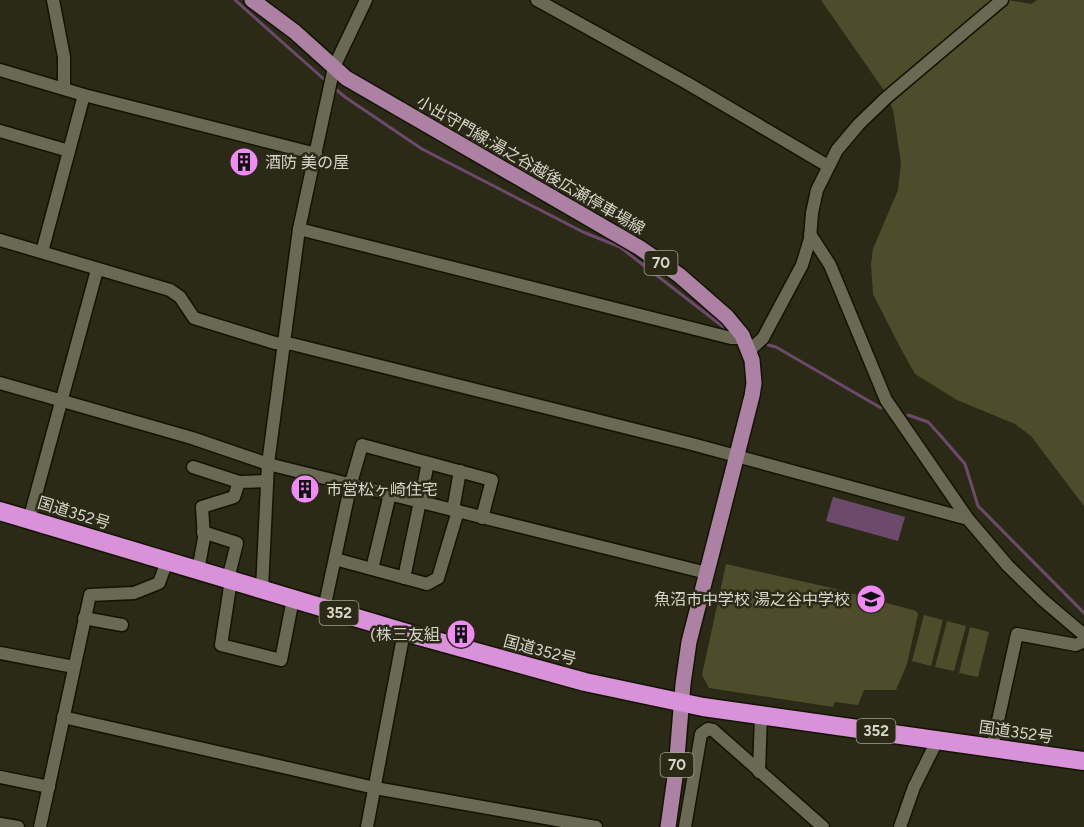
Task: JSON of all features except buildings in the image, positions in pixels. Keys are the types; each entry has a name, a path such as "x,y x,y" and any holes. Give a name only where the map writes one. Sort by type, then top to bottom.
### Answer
{"highway":[{"name":"国道352号","path":"0,511 404,633 585,682 681,703 1084,761"}],"main road":[{"name":"小出守門線;湯之谷越後広瀬停車場線","path":"252,0 295,32 346,78 640,248 703,295 727,317 742,335 752,360 754,383 738,456 689,642 681,703"},
{"name":"70","path":"668,827 676,770 681,703"}],"street":[{"path":"53,0 64,57 64,88"},
{"path":"262,589 268,464 300,229 334,68 366,0"},
{"path":"537,0 687,83 828,166"},
{"path":"749,351 763,338 802,265 810,234 814,201 828,166 849,135 873,111 1002,0"},
{"path":"0,70 84,95 316,154"},
{"path":"42,252 84,95"},
{"path":"0,131 69,151"},
{"path":"300,229 730,338 742,335"},
{"path":"810,234 830,265 886,400 968,519 1008,566 1084,636 1082,642 1076,645 1017,634 992,748"},
{"path":"0,240 170,290 180,297 195,318 274,343 738,456 968,519"},
{"path":"29,520 97,270"},
{"path":"0,383 192,438 268,464 707,573"},
{"path":"324,609 351,483 362,445 492,480 483,518"},
{"path":"404,578 428,463"},
{"path":"193,467 239,482 267,482"},
{"path":"335,559 427,584 438,578 455,511 460,471"},
{"path":"198,571 203,532 202,507 234,497 239,482"},
{"path":"372,569 390,494"},
{"path":"203,532 237,543 229,580 221,645 281,660 293,599"},
{"path":"40,827 90,595 134,593 159,584 166,561"},
{"path":"84,618 122,625"},
{"path":"367,827 404,633"},
{"path":"0,653 74,667"},
{"path":"759,772 761,715"},
{"path":"63,717 375,788 596,827"},
{"path":"685,827 700,738 704,731 713,730 824,827"},
{"path":"900,827 914,787 936,739"},
{"path":"0,777 49,787"},
{"path":"0,824 18,827"}],"shaded area":[{"path":"821,0 1009,0 1031,4 1037,0 1084,0 1084,506 1031,436 1015,424 957,400 915,374 900,347 873,294 871,264 873,249 898,190 901,163 893,110 885,92"},
{"path":"833,497 905,517 898,541 826,521"},
{"path":"726,564 836,589 916,611 918,614 907,664 896,690 864,690 858,705 835,702 833,707 709,688 702,675"},
{"path":"924,615 943,620 931,666 912,661"},
{"path":"947,621 966,626 954,671 935,667"},
{"path":"970,627 989,632 978,677 959,673"}],"waterway":[{"path":"235,0 326,81"},
{"path":"333,87 422,149 583,232 620,247 726,329"},
{"path":"768,345 776,347 881,408"},
{"path":"908,415 928,422 940,435 965,464 978,506 1084,613"}],"place":[{"name":"酒防 美の屋","path":"244,162"},
{"name":"市営松ヶ崎住宅","path":"305,489"},
{"name":"魚沼市中学校 湯之谷中学校","path":"871,599"},
{"name":"(株三友組","path":"461,634"}]}
